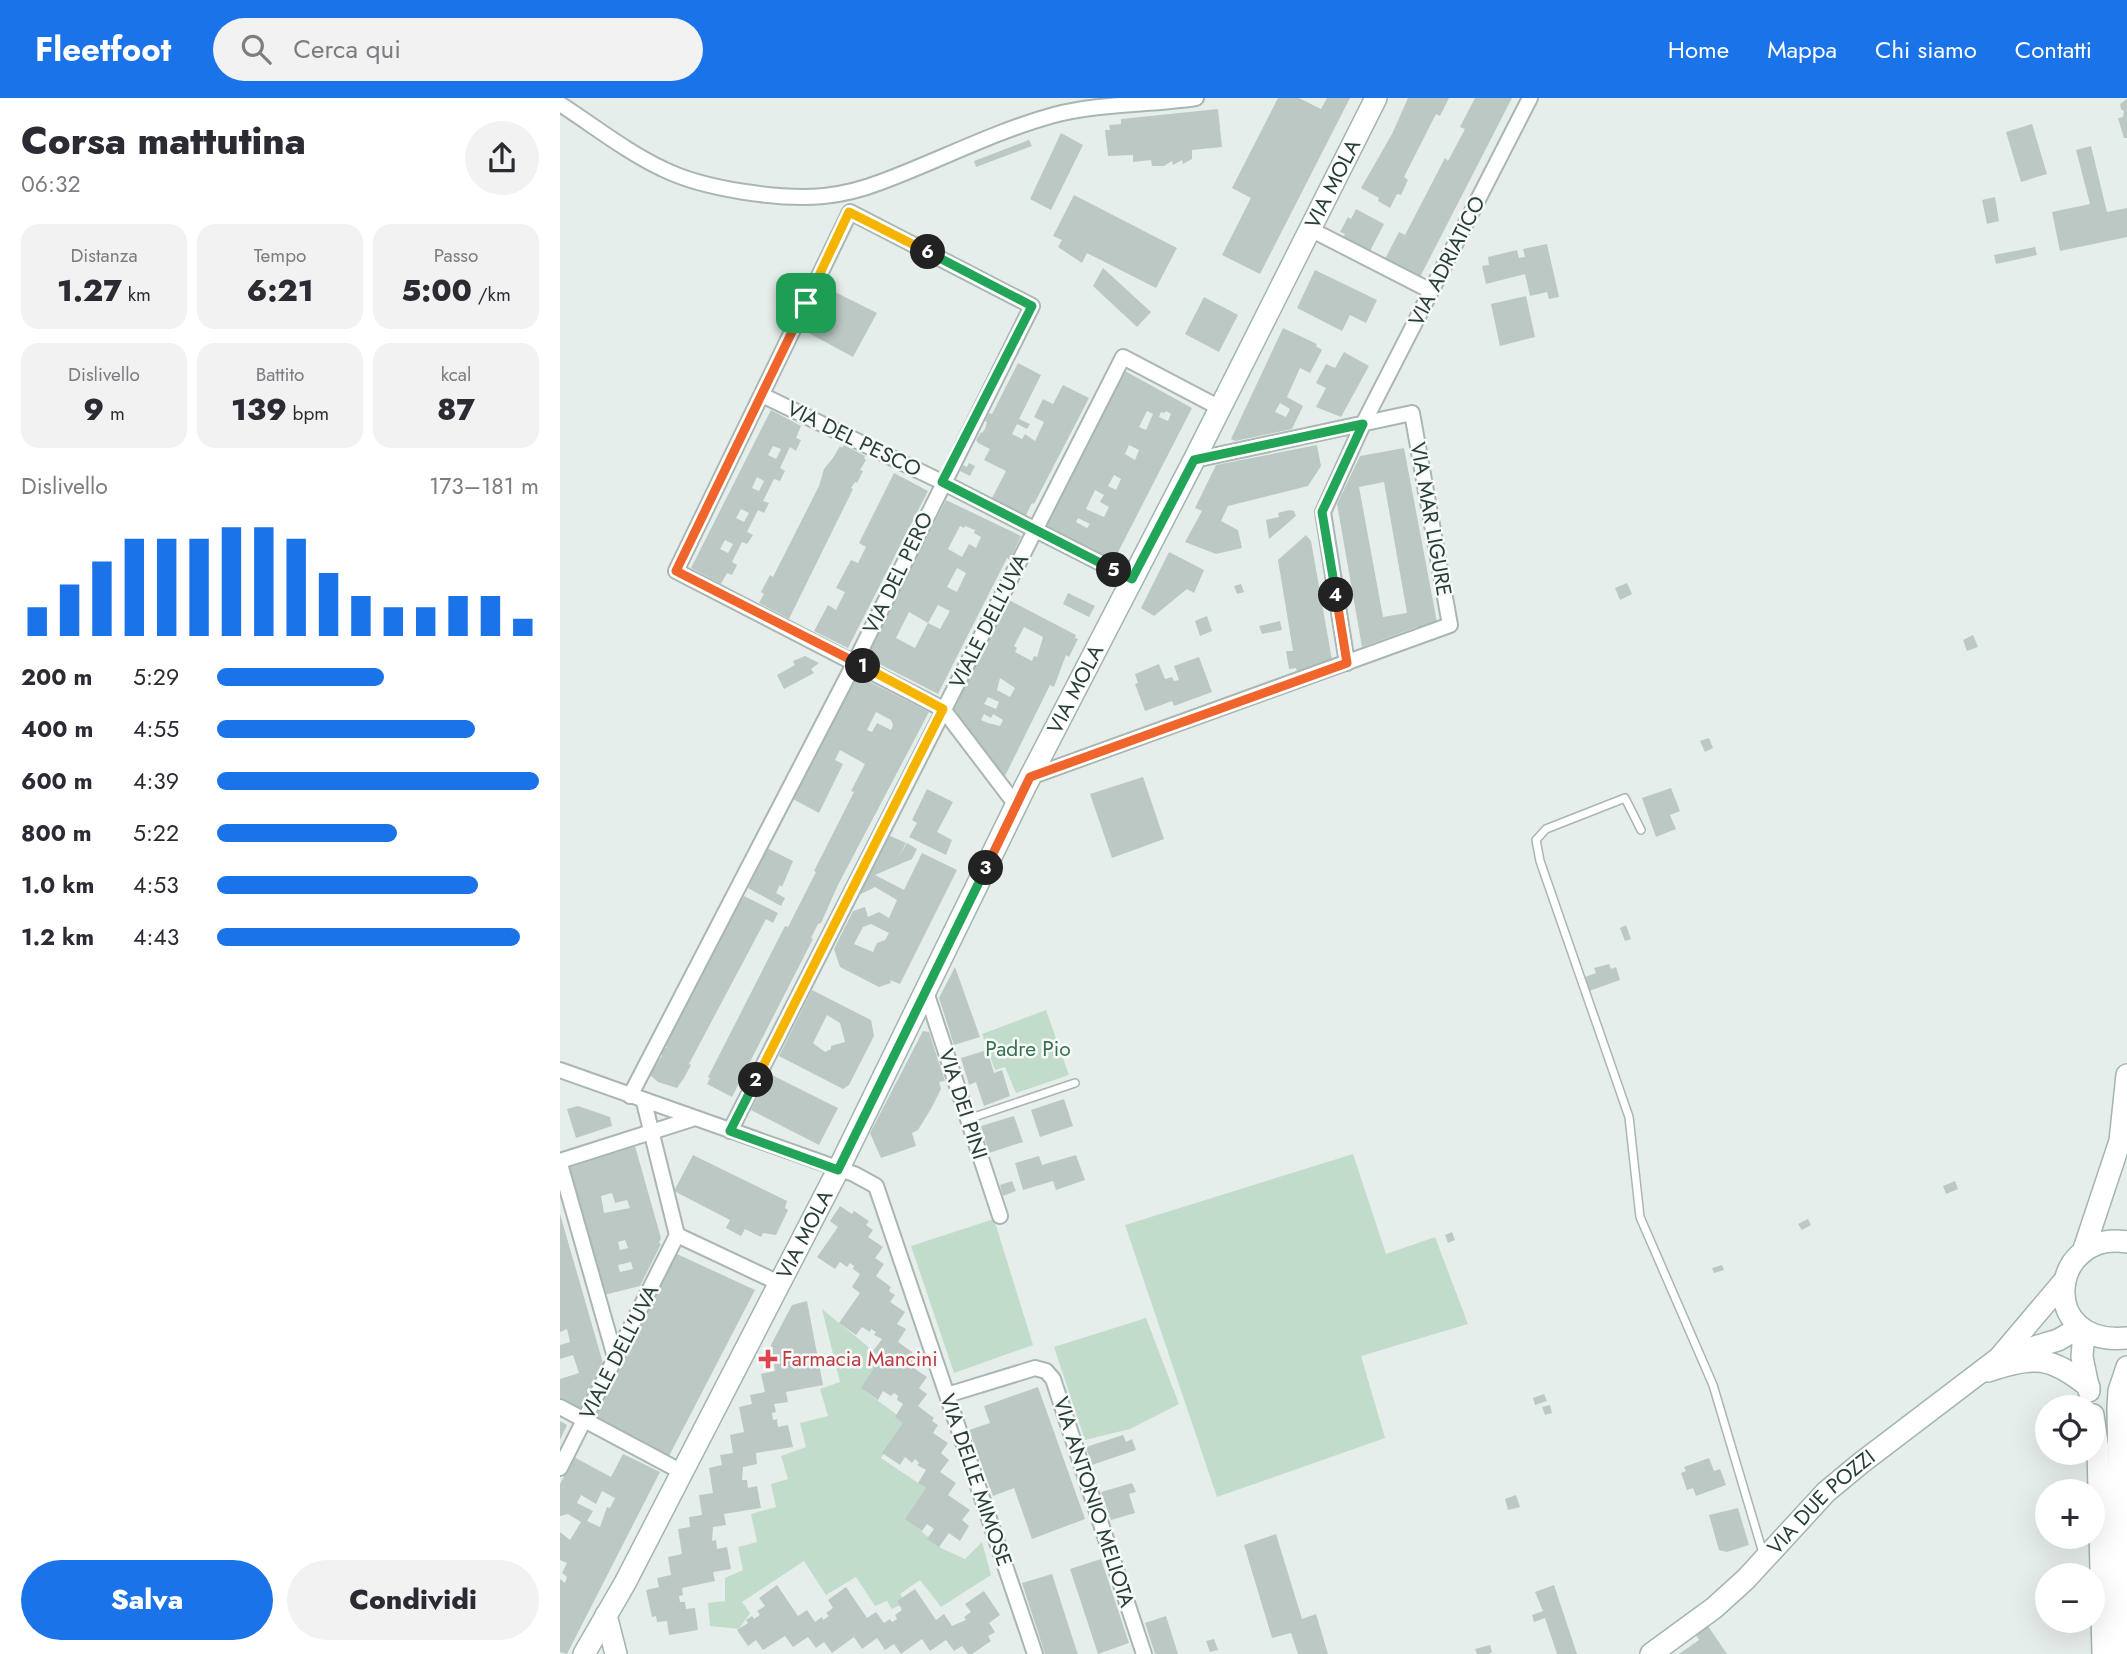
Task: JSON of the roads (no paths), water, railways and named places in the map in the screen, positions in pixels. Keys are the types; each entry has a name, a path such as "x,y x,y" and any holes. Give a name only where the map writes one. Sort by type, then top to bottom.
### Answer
{"street":[{"path":"560,104 645,159 682,178 798,197 848,192 880,183 1056,115 1104,107 1196,98"},
{"name":"VIA MOLA","path":"584,1654 682,1472 838,1170 1030,777 1194,460 1376,98"},
{"name":"VIA ADRIATICO","path":"1347,663 1322,512 1363,424 1530,98"},
{"name":"VIA DEL PERO","path":"630,1096 855,662 942,482 1032,306 849,212 762,395"},
{"path":"1310,229 1431,291"},
{"name":"VIALE DELL'UVA","path":"730,1131 1123,358 1220,408"},
{"path":"762,395 676,571 943,709 1016,805"},
{"name":"VIA DEL PESCO","path":"762,395 942,482 1132,579"},
{"name":"VIA MAR LIGURE","path":"1347,663 1450,625 1412,413 1363,424"},
{"path":"1194,460 1363,424"},
{"path":"1030,777 1347,663"},
{"name":"VIA DEI PINI","path":"926,992 1000,1216"},
{"name":"VIA DELLE MIMOSE","path":"560,1070 692,1119 854,1174 876,1186 1035,1654"},
{"name":"VIA DUE POZZI","path":"1651,1654 1714,1608 1826,1492 1861,1462 1999,1358 2065,1280 2072,1263 2083,1252 2120,1141 2127,1075"},
{"path":"644,1102 677,1235 779,1283"},
{"path":"615,1357 560,1162 692,1119"},
{"name":"VIALE DELL'UVA","path":"560,1468 677,1235"},
{"path":"2083,1252 2101,1242 2127,1242"},
{"path":"2065,1280 2064,1298 2068,1310 2082,1330 2082,1357 2090,1395"},
{"path":"2082,1330 2102,1337 2127,1338"},
{"name":"VIA DUE POZZI","path":"1999,1358 2082,1330"},
{"path":"1976,1375 2014,1362 2033,1360 2054,1363 2088,1395"},
{"path":"2122,1654 2118,1408 2119,1391 2127,1367"},
{"name":"VIA ANTONIO MELIOTA","path":"947,1395 1035,1368 1046,1371 1053,1379 1144,1654"},
{"path":"560,1406 682,1472"},
{"path":"2098,1465 2104,1654"},
{"path":"606,1615 616,1654"}],"lane":[{"path":"1641,830 1625,798 1546,829 1536,840 1540,861 1629,1117 1640,1217 1713,1385 1765,1557"},
{"path":"968,1119 1075,1083"}],"place":[{"name":"Farmacia Mancini","path":"768,1359"}],"park label":[{"name":"Padre Pio","path":"1028,1049"}]}
